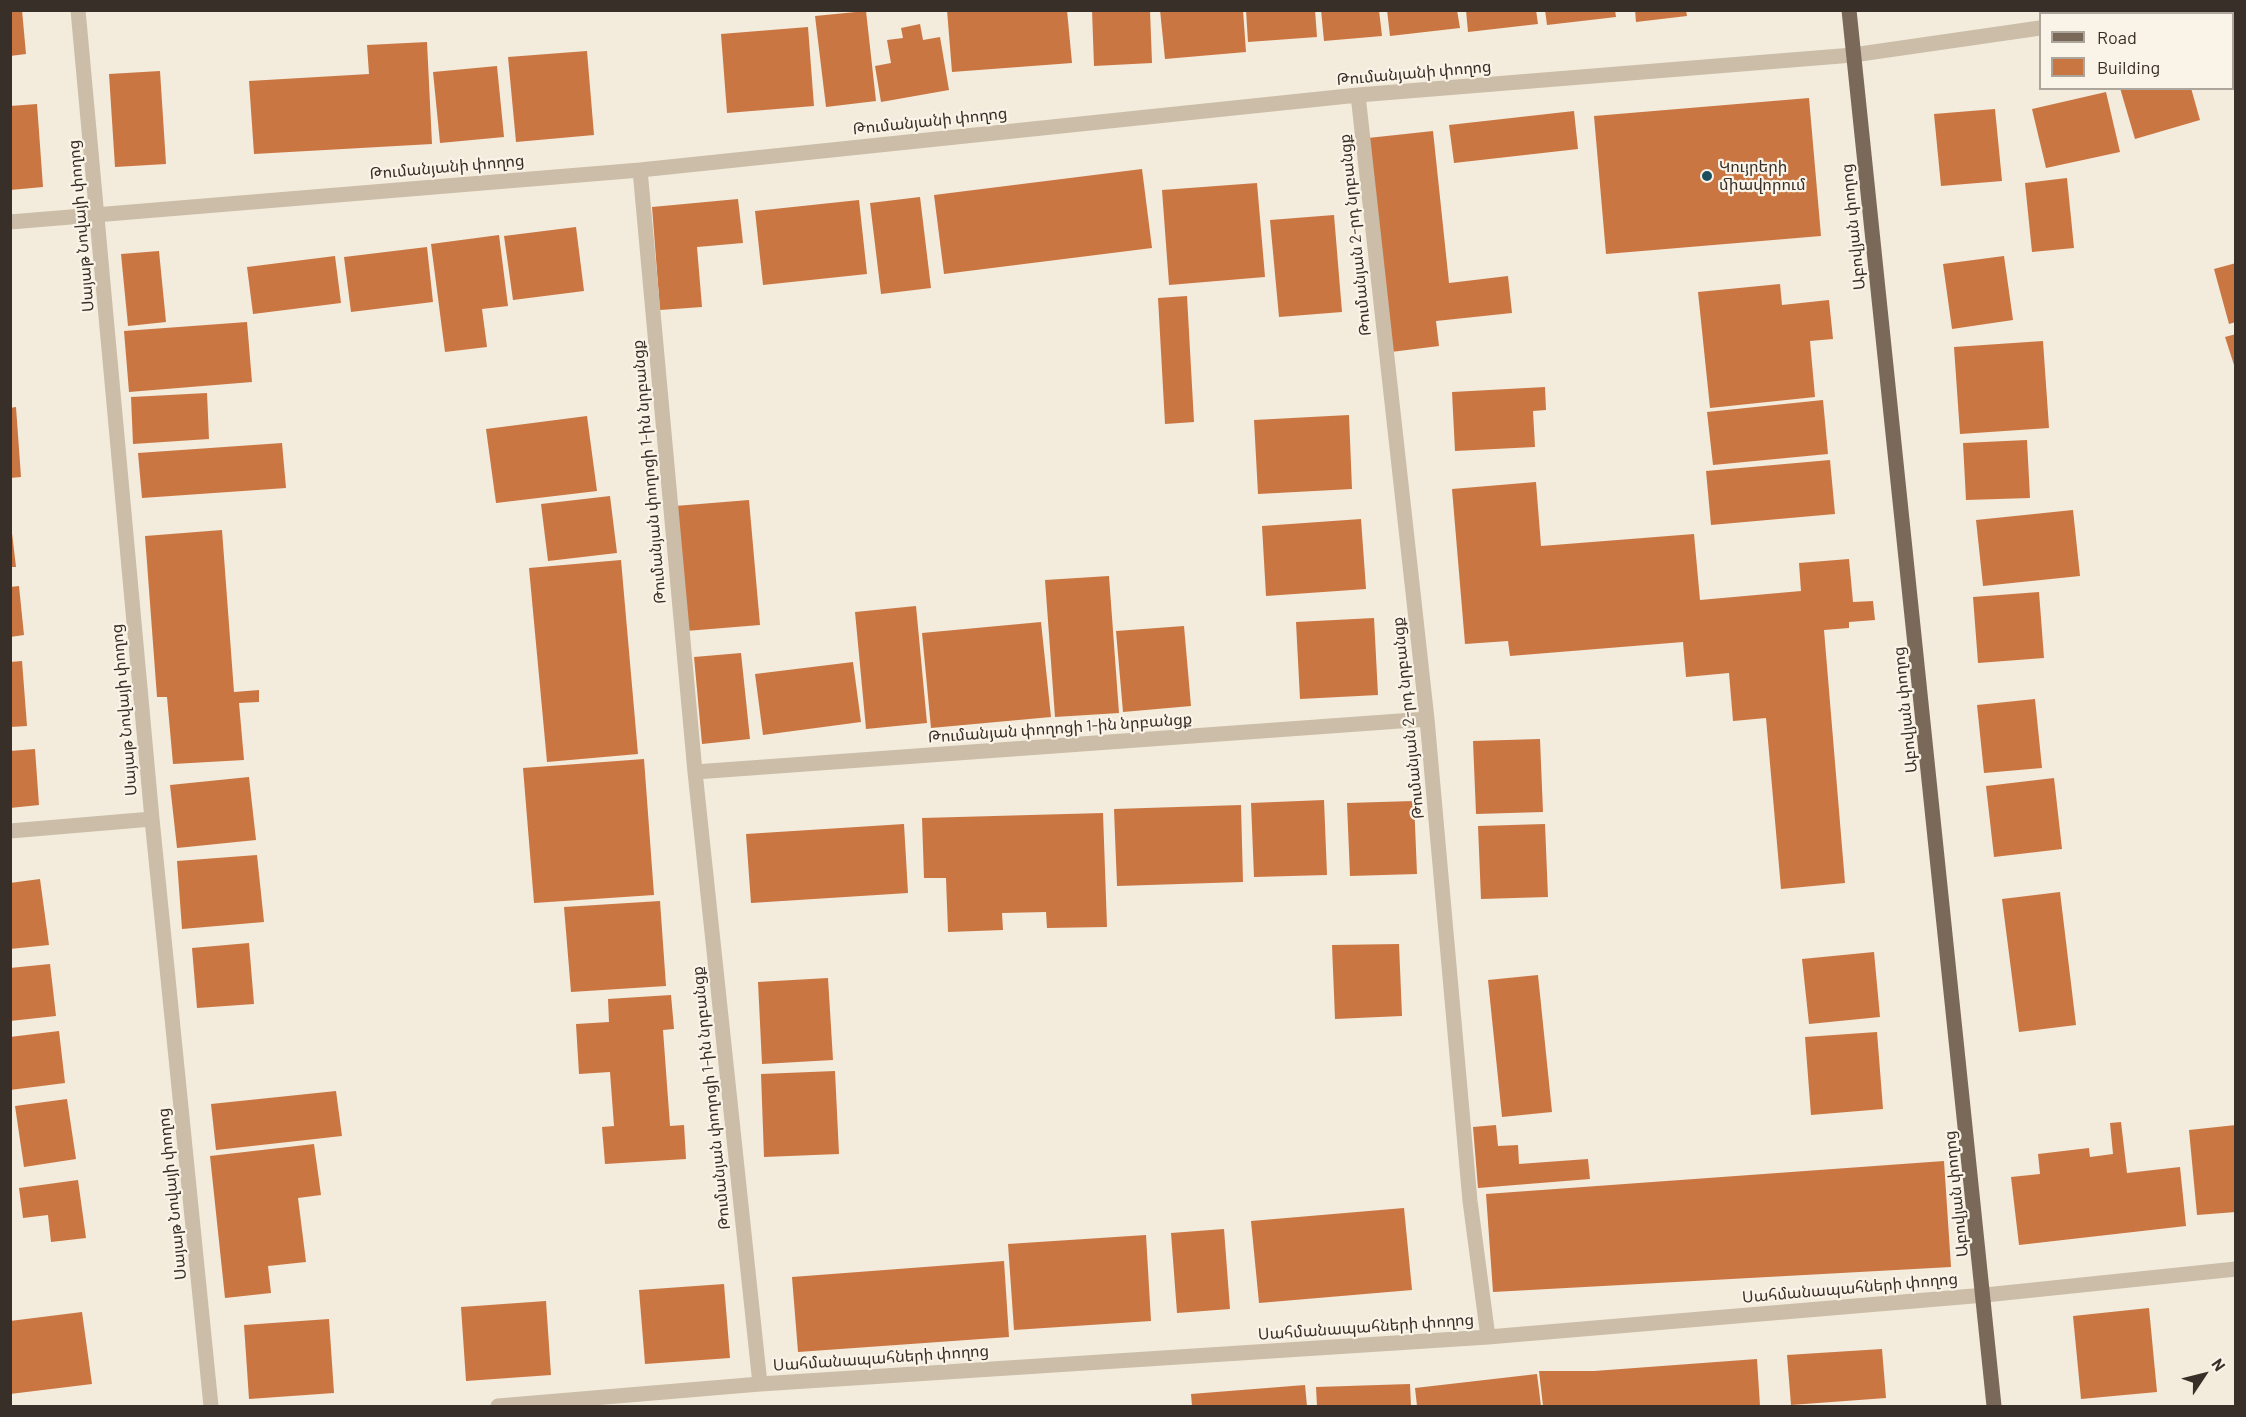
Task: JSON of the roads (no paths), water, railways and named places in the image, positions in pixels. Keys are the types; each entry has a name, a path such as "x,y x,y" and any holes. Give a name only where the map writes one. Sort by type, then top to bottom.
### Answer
{"main road":[{"name":"Աբովյան փողոց","path":"1850,10 1985,1294 1994,1407"}],"street":[{"name":"Սայաթ Նովայի փողոց","path":"78,10 152,819 211,1407"},
{"name":"Թումանյանի փողոց","path":"10,222 640,170 1358,95 1853,55 2039,28"},
{"name":"Թումանյան 2-րդ նրբանցք","path":"1358,95 1427,719 1470,1201 1488,1337"},
{"name":"Թումանյան փողոցի 1-ին նրբանցք","path":"640,170 695,772 760,1384"},
{"name":"Թումանյան փողոցի 1-ին նրբանցք","path":"695,772 1427,719"},
{"path":"10,831 152,819"},
{"name":"Սահմանապահների փողոց","path":"498,1407 760,1384 1488,1337 1985,1294 2235,1269"}],"place":[{"name":"Կույրերի միավորում","path":"1707,176"}]}
